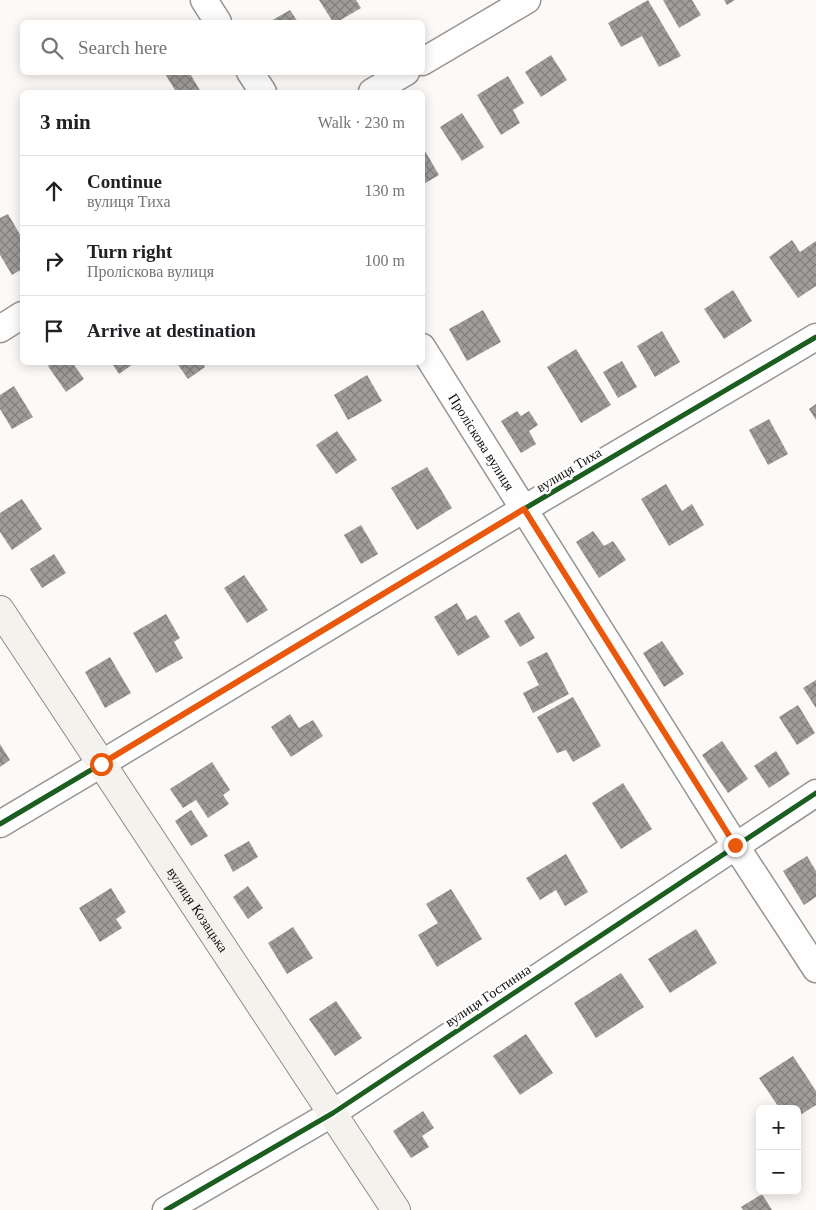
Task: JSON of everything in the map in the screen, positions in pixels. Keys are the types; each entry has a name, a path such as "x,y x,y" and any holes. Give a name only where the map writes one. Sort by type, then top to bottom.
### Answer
{"street":[{"path":"204,0 217,20"},
{"path":"425,60 527,0"},
{"path":"252,75 262,90"},
{"path":"375,90 401,75"},
{"path":"0,329 20,316"},
{"name":"вулиця Тиха","path":"0,824 524,509 816,337"},
{"name":"Проліскова вулиця","path":"425,352 735,845 816,968"},
{"name":"вулиця Козацька","path":"0,610 396,1210"},
{"name":"вулиця Гостинна","path":"166,1210 333,1113 816,793"}],"building":[{"path":"319,0 356,0 361,8 340,20 332,20"},
{"path":"648,0 681,56 659,67 642,36 621,47 608,23"},
{"path":"663,0 692,0 701,15 679,28"},
{"path":"724,0 735,0 727,5"},
{"path":"290,10 297,20 272,20"},
{"path":"551,55 567,80 541,97 525,72"},
{"path":"166,75 191,75 200,90 175,90"},
{"path":"508,76 524,103 513,110 520,123 501,135 477,95"},
{"path":"462,113 484,147 462,161 440,127"},
{"path":"425,151 439,175 425,183"},
{"path":"8,214 20,235 20,270 12,275 0,255 0,218"},
{"path":"792,240 800,252 816,241 816,286 798,298 769,257"},
{"path":"733,290 752,321 724,339 704,309"},
{"path":"483,310 501,342 467,361 449,329"},
{"path":"662,331 680,362 655,377 637,346"},
{"path":"576,349 611,405 581,423 547,367"},
{"path":"622,361 637,387 618,398 603,372"},
{"path":"74,365 84,379 66,392 48,366"},
{"path":"113,365 132,365 119,374"},
{"path":"178,365 204,365 205,367 188,379"},
{"path":"367,375 382,401 348,420 334,395"},
{"path":"14,386 33,417 12,429 0,409 0,395"},
{"path":"816,404 816,420 809,409"},
{"path":"517,411 521,416 529,411 538,425 529,431 536,444 521,453 501,421"},
{"path":"769,419 788,454 768,465 749,430"},
{"path":"337,431 357,460 336,474 316,445"},
{"path":"427,467 452,508 417,530 391,488"},
{"path":"666,484 682,511 692,504 704,525 669,546 641,499"},
{"path":"22,499 42,529 12,550 0,532 0,513"},
{"path":"361,525 378,554 361,564 344,535"},
{"path":"593,531 604,546 613,541 626,560 599,578 576,542"},
{"path":"54,554 66,573 42,588 30,569"},
{"path":"244,575 268,610 247,623 224,588"},
{"path":"457,603 467,620 476,615 490,637 458,656 434,617"},
{"path":"519,612 535,638 520,647 504,621"},
{"path":"166,614 180,638 174,642 183,658 156,673 133,633"},
{"path":"662,641 684,674 664,687 643,653"},
{"path":"547,652 569,694 533,713 523,693 539,685 527,662"},
{"path":"110,657 131,693 105,708 85,672"},
{"path":"816,680 816,708 803,688"},
{"path":"573,697 601,746 573,762 566,750 557,753 537,717"},
{"path":"798,705 815,733 797,745 779,717"},
{"path":"290,714 299,728 313,720 323,736 291,757 271,727"},
{"path":"722,741 748,779 728,793 702,755"},
{"path":"0,744 10,760 0,767"},
{"path":"776,751 790,774 769,788 754,766"},
{"path":"212,762 230,790 223,795 229,804 208,818 196,800 183,808 170,789"},
{"path":"623,783 652,829 621,849 592,803"},
{"path":"191,810 208,836 191,846 175,821"},
{"path":"249,841 258,857 233,872 224,855"},
{"path":"566,854 588,892 565,906 556,890 540,900 526,878"},
{"path":"807,856 816,871 816,897 804,905 783,871"},
{"path":"248,886 263,908 248,919 233,897"},
{"path":"111,888 126,912 116,919 122,928 100,942 79,908"},
{"path":"451,889 482,939 437,967 418,935 438,923 426,904"},
{"path":"293,927 313,958 287,974 268,943"},
{"path":"696,929 717,963 670,993 648,959"},
{"path":"621,973 644,1007 596,1038 574,1003"},
{"path":"336,1001 362,1038 335,1056 309,1019"},
{"path":"526,1034 553,1073 520,1095 493,1056"},
{"path":"793,1056 816,1091 816,1105 801,1114 801,1105 777,1105 759,1078"},
{"path":"423,1111 434,1128 422,1136 429,1147 411,1158 393,1131"},
{"path":"763,1195 772,1210 743,1210 741,1207"}],"cycle path":[{"path":"0,824 524,509 816,337"},
{"path":"166,1210 333,1113 816,793"}],"route":[{"path":"101,764 524,509 735,845"}]}
